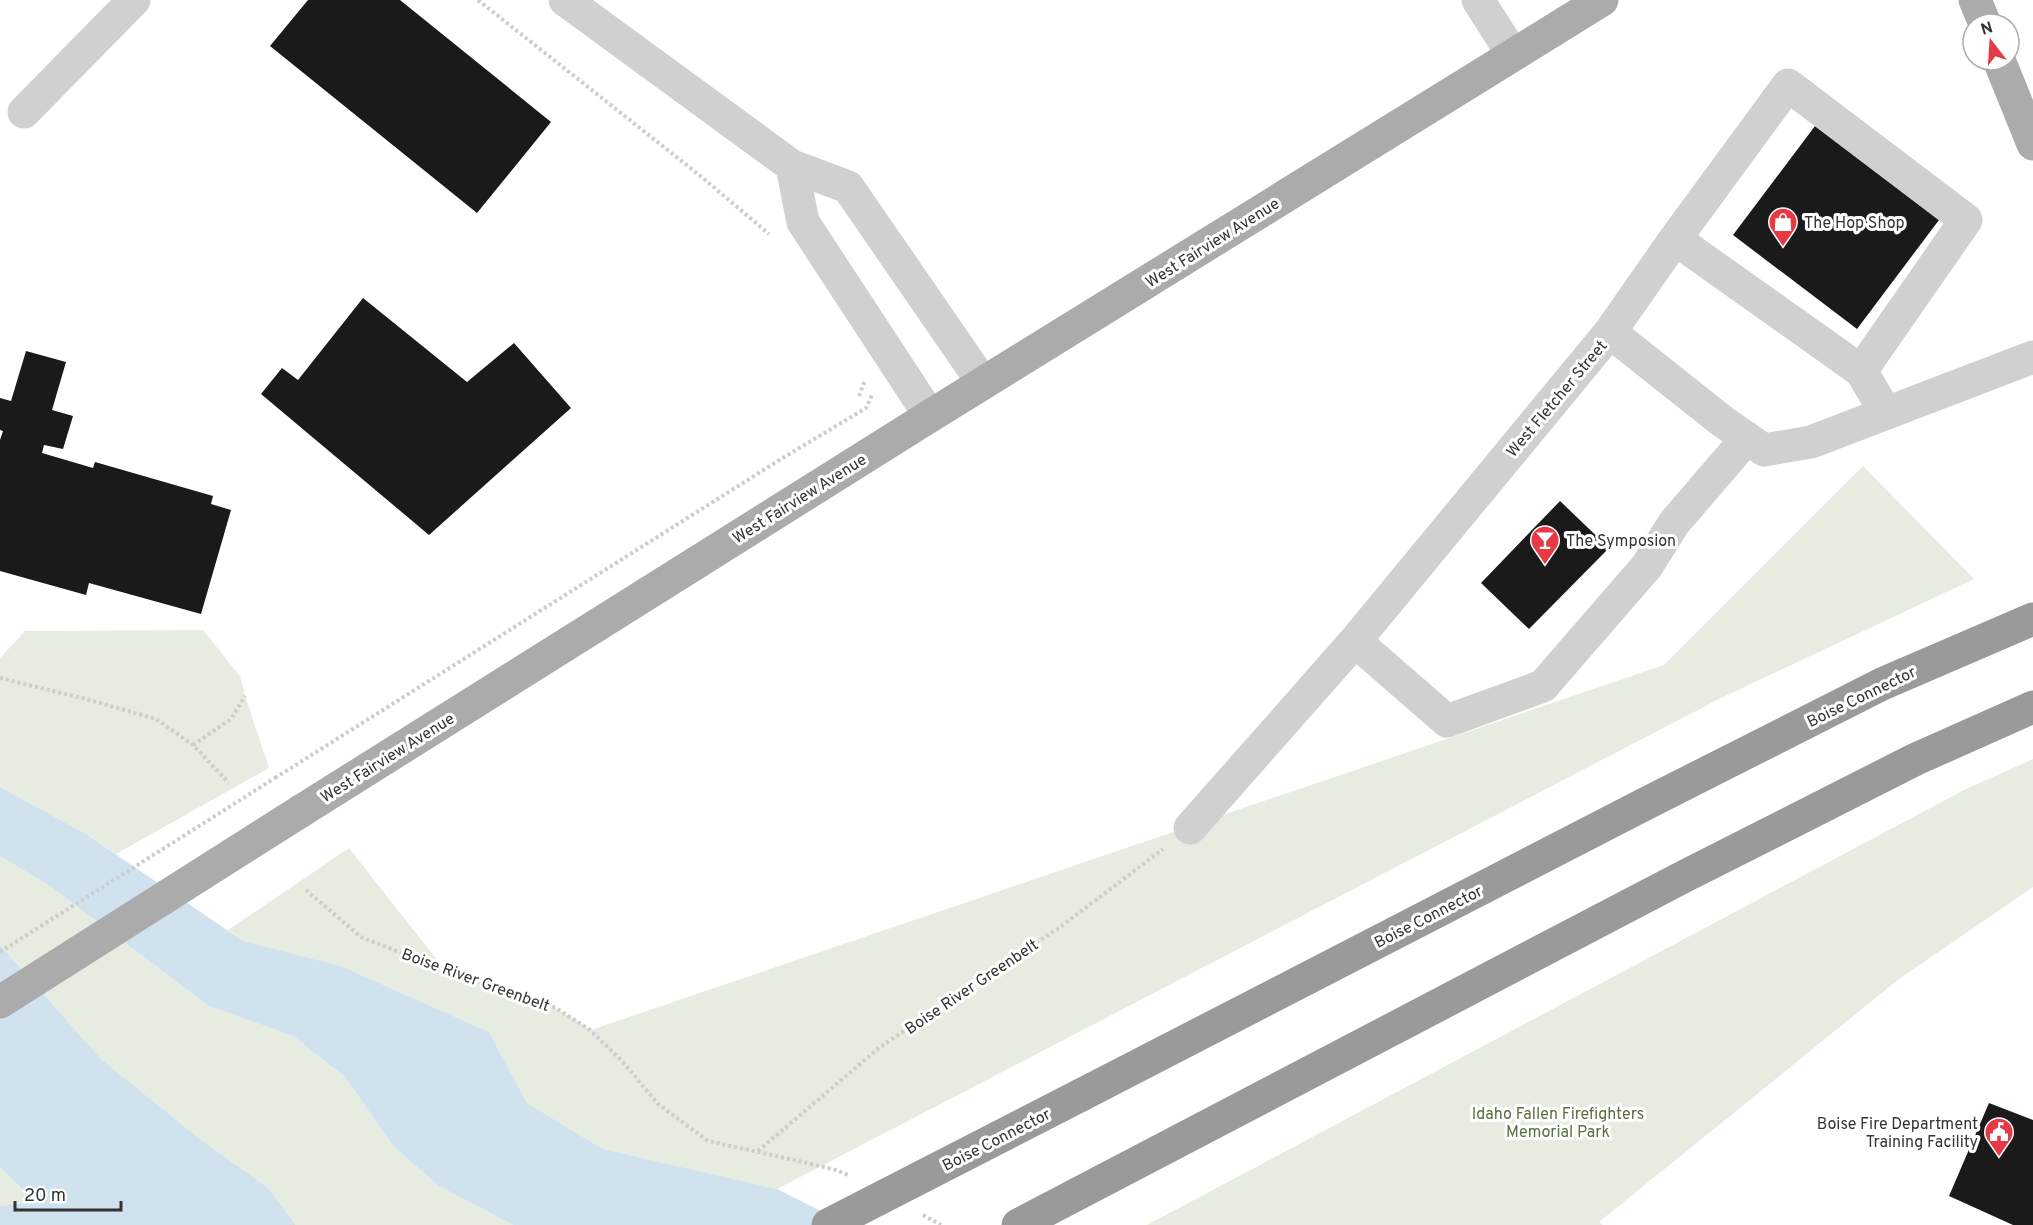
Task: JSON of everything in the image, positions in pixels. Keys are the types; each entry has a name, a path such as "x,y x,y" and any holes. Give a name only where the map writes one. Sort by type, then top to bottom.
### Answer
{"highway":[{"name":"Boise Connector","path":"828,1225 1655,798 1871,690 2033,619"},
{"path":"1018,1225 1727,855 1916,759 2033,707"}],"main road":[{"name":"West Fairview Avenue","path":"0,1002 930,416 1602,0"},
{"path":"2004,72 2033,144"}],"street":[{"path":"24,112 134,0"},
{"path":"565,0 792,166 848,187 984,383"},
{"path":"1478,0 1513,55"},
{"path":"1610,332 1788,85 1966,220 1861,370"},
{"path":"792,166 803,222 930,416"},
{"path":"1675,239 1861,370 1886,413"},
{"name":"West Fletcher Street","path":"1190,828 1354,641 1610,332 1722,421 1764,450 1811,442 2033,357"},
{"path":"1354,641 1447,721 1543,686 1647,566 1674,523 1747,438"}],"path":[{"path":"478,0 731,201 772,237"},
{"path":"0,952 781,459 866,408 890,353"},
{"path":"0,678 156,719 193,745 229,783"},
{"path":"193,745 231,719 245,696"},
{"name":"Boise River Greenbelt","path":"758,1151 880,1047 1063,925 1190,828"},
{"name":"Boise River Greenbelt","path":"306,890 361,937 445,970 556,1008 590,1030 623,1062 658,1104 708,1141 836,1170 858,1180"},
{"path":"919,1212 941,1225"}],"green space":[{"path":"1863,466 1974,579 1721,698 777,1189 603,1149 527,1103 489,1032 341,966 243,941 228,930 349,848 445,970 556,1008 591,1030 1664,665"},
{"path":"203,630 240,676 269,768 116,854 86,834 0,787 0,658 25,631"},
{"name":"Idaho Fallen Firefighters Memorial Park","path":"2033,759 2033,887 1899,979 1599,1222 1603,1225 1147,1225 1964,790"},
{"path":"0,856 50,886 209,1006 293,1036 345,1077 394,1147 439,1186 513,1225 296,1225 268,1188 196,1136 101,1059 0,945"},
{"path":"0,1167 35,1203 0,1206"}],"water":[{"path":"0,787 86,834 243,941 341,966 489,1032 527,1103 603,1149 777,1189 849,1225 513,1225 439,1186 394,1147 345,1077 293,1036 209,1006 50,886 0,856"},
{"path":"0,945 101,1059 196,1136 268,1188 296,1225 0,1225 0,1206 35,1202 0,1167"}],"building":[{"path":"308,0 400,0 551,122 477,213 270,46"},
{"path":"1815,126 1939,220 1857,329 1733,235"},
{"path":"363,298 467,382 514,343 571,408 429,535 261,394 282,368 298,380"},
{"path":"26,351 66,362 52,410 73,416 63,449 44,445 42,453 93,468 95,462 213,496 211,504 231,510 201,614 89,583 86,595 0,571 0,440 3,431 0,430 0,398 11,401"},
{"name":"The Symposion","path":"1560,501 1609,548 1529,629 1481,583"},
{"name":"Boise Fire Department Training Facility","path":"1989,1103 2033,1120 2033,1225 2013,1225 1949,1196"}],"place":[{"name":"The Hop Shop","path":"1783,248"},
{"name":"The Symposion","path":"1545,566"},
{"name":"Boise Fire Department Training Facility","path":"1999,1158"}]}
